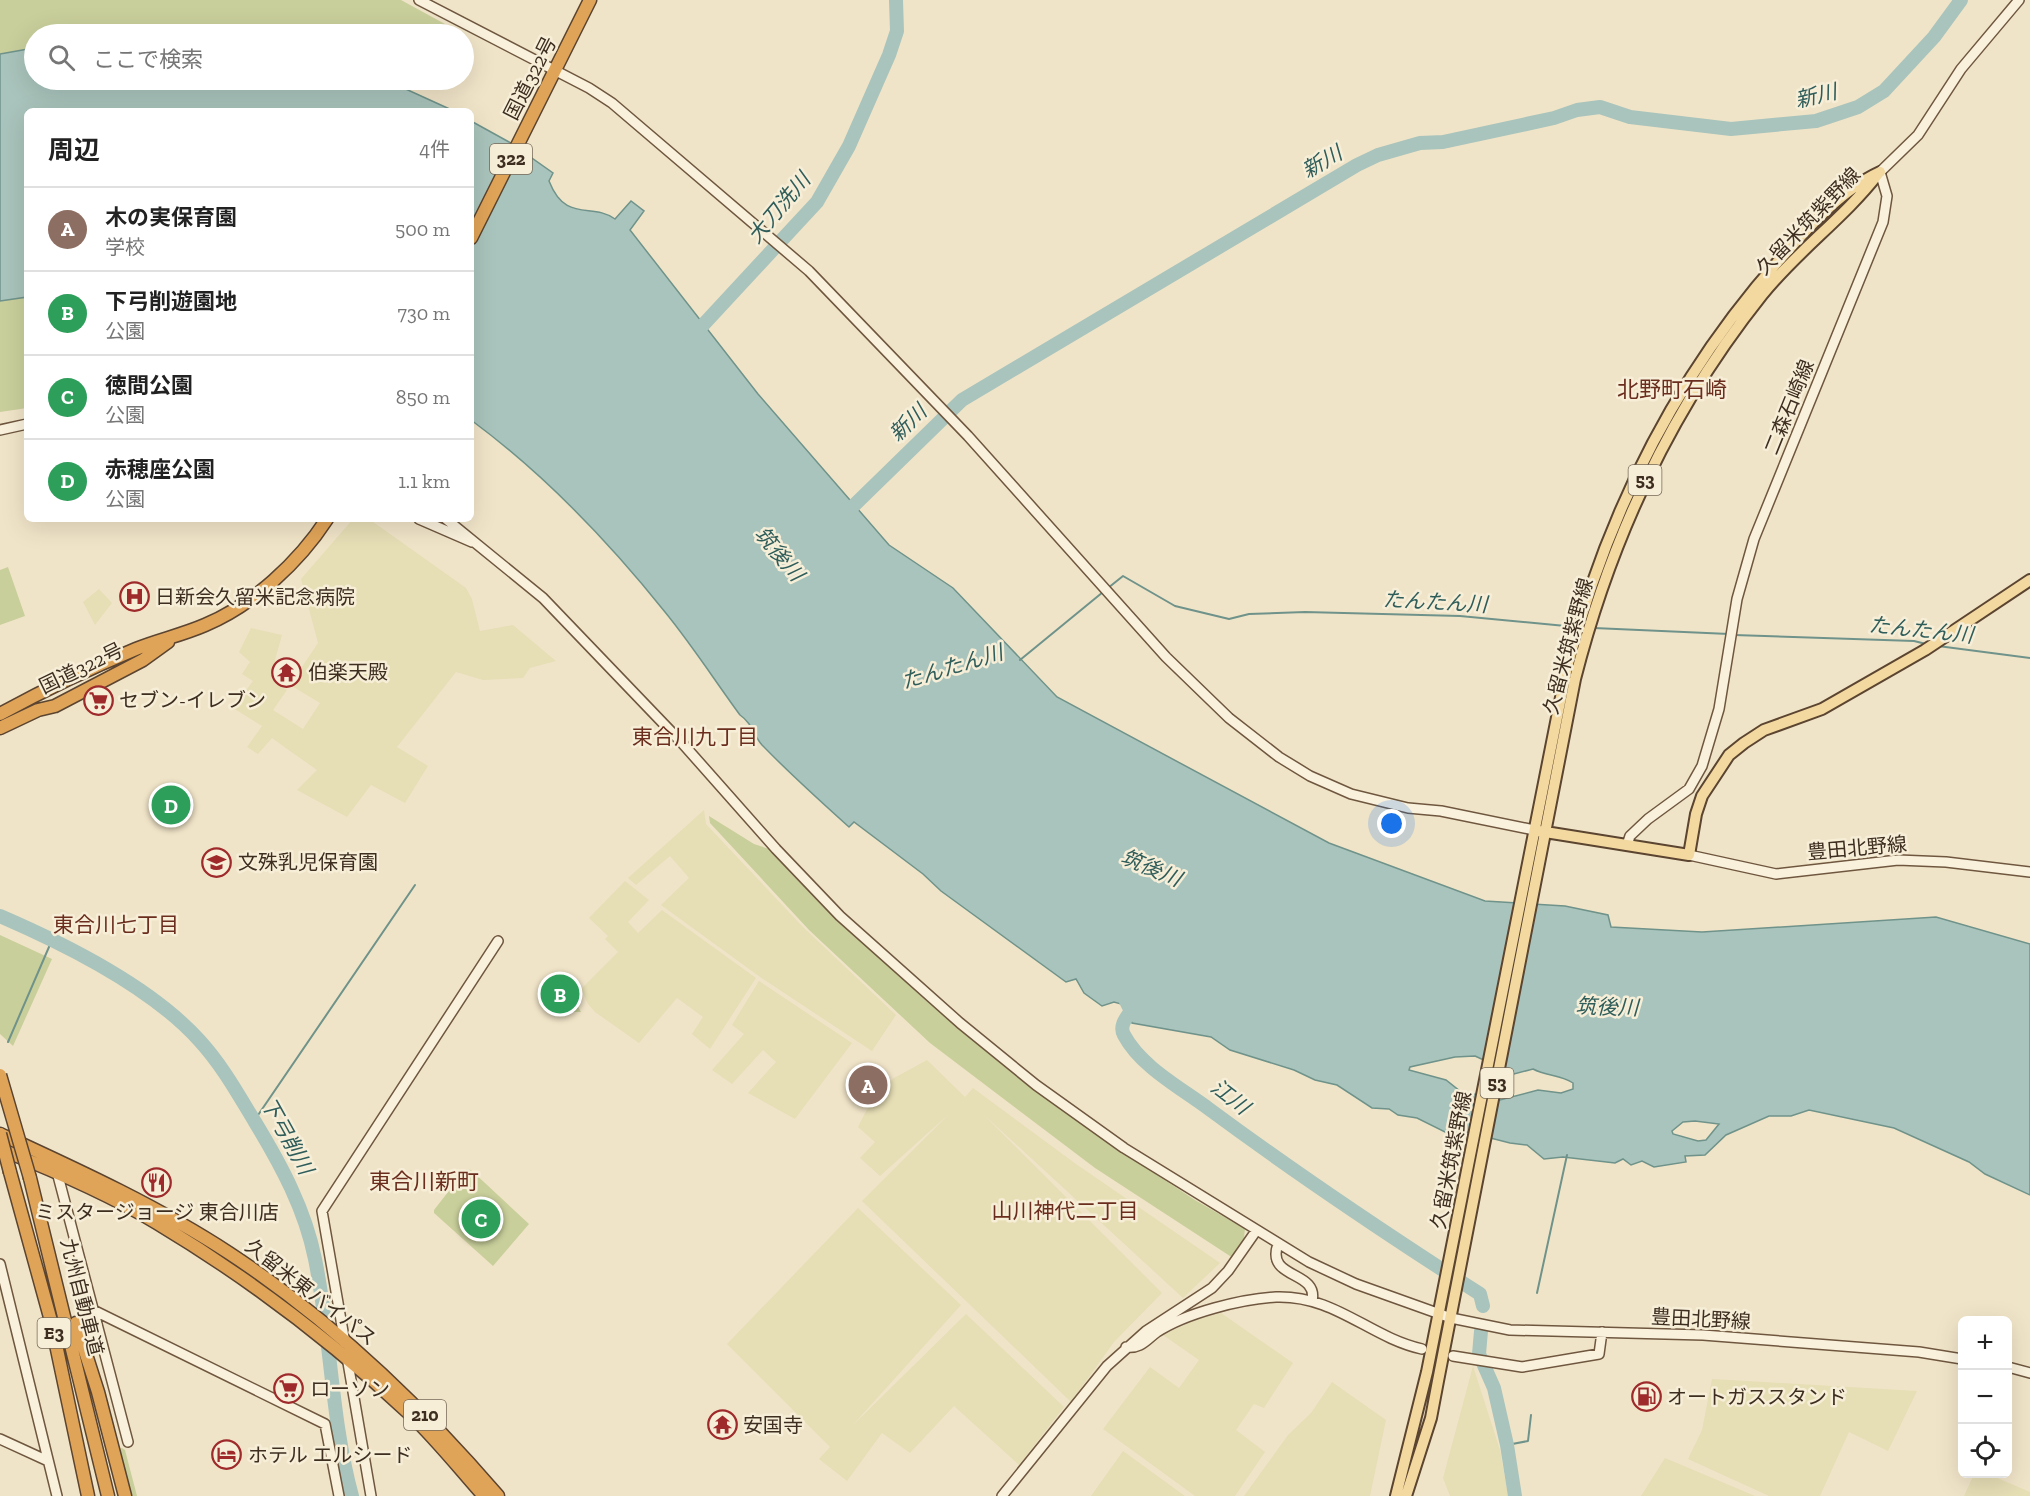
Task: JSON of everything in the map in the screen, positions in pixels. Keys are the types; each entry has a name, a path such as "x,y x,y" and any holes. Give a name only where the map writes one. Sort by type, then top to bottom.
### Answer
{"highway":[{"name":"国道322号","path":"474,232 590,0"},
{"name":"国道322号","path":"0,714 137,648 207,624 272,580 301,553 325,522"},
{"name":"国道322号","path":"0,728 38,710 55,706 143,660 176,636"},
{"name":"九州自動車道","path":"0,1075 42,1216 108,1496"},
{"name":"久留米東バイパス","path":"0,1134 119,1190 230,1253 306,1309 393,1383 442,1432 498,1496"},
{"name":"九州自動車道","path":"0,1134 51,1321 88,1496"},
{"name":"久留米東バイパス","path":"0,1149 57,1172 154,1221 219,1262 309,1329 412,1416 484,1496"},
{"path":"42,1216 98,1392 125,1496"}],"main road":[{"name":"久留米筑紫野線","path":"1395,1496 1428,1372 1534,830 1584,623 1630,511 1674,423 1712,362 1763,294 1796,256 1868,187 1880,172"},
{"path":"1534,830 1689,855 1696,814 1702,796 1718,771 1737,749 1764,730 1822,709 1938,642 2030,580"},
{"name":"久留米筑紫野線","path":"1406,1496 1431,1418 1546,832 1584,623"}],"street":[{"path":"419,0 467,24"},
{"path":"1880,172 1918,135 1961,69 2019,0"},
{"path":"474,28 556,69 612,103 689,171 794,257 897,359 1166,657 1229,718 1310,776 1351,794 1408,808 1441,811 1534,830"},
{"name":"二森石崎線","path":"1627,845 1630,836 1648,819 1689,789 1705,758 1719,709 1737,599 1754,539 1883,222 1887,196 1880,172"},
{"path":"0,430 24,425"},
{"path":"426,522 477,543"},
{"name":"豊田北野線","path":"450,522 543,598 683,744 784,858 891,963 1036,1085 1124,1148 1309,1262 1356,1284 1451,1318 1510,1330 1703,1335 1919,1352 1958,1358"},
{"name":"豊田北野線","path":"1689,855 1776,874 1898,860 1946,862 2030,872"},
{"path":"371,1496 322,1211 498,941"},
{"path":"57,1172 128,1442"},
{"path":"1002,1496 1107,1366 1126,1347 1212,1288 1228,1271 1256,1231"},
{"path":"1278,1244 1275,1253 1277,1261 1282,1269 1312,1287 1314,1293 1312,1301"},
{"path":"0,1264 57,1496"},
{"path":"1126,1347 1141,1346 1158,1332 1194,1315 1217,1308 1273,1297 1296,1297 1355,1318 1407,1346 1422,1349"},
{"path":"93,1310 325,1424 339,1496"},
{"path":"1453,1356 1522,1367 1599,1354 1602,1332"},
{"path":"2012,1368 2030,1373"},
{"path":"0,1438 48,1461"}],"shaded area":[{"path":"350,522 373,522 466,588 472,599 480,631 513,625 556,661 530,668 523,678 483,680 456,672 397,747 428,766 405,803 371,785 347,817 297,790 317,770 272,738 258,754 247,747 262,726 233,708 253,681 242,674 250,662 239,652 251,628 282,635 275,660 275,683 287,690 273,710 303,729 320,703 290,685 318,643 301,579"},
{"path":"99,589 112,603 95,625 83,602"},
{"path":"704,810 706,824 803,927 896,1015 872,1051 760,977 661,905 689,878 670,856 636,885 628,878"},
{"path":"625,881 649,900 628,922 638,933 662,910 756,978 710,1049 692,1034 703,1017 677,998 639,1043 595,1012 588,1004 581,989 618,952 605,939 608,936 589,918"},
{"path":"759,981 852,1043 795,1119 748,1093 776,1062 763,1050 732,1084 712,1070 744,1034 732,1025"},
{"path":"927,1060 965,1097 973,1088 1076,1164 1220,1263 1183,1298 983,1114 1162,1293 1114,1342 1071,1402 862,1201 949,1114 880,1176 860,1158 875,1142 858,1127 873,1097 894,1078"},
{"path":"858,1208 961,1305 852,1426 966,1314 1064,1407 1019,1465 954,1406 910,1453 882,1433 847,1481 819,1459 830,1447 727,1344"},
{"path":"1221,1313 1293,1363 1264,1408 1254,1404 1236,1430 1265,1452 1235,1496 1195,1496 1103,1429 1150,1367 1179,1388 1199,1360 1163,1335 1195,1320"},
{"path":"1473,1366 1500,1450 1508,1496 1450,1496 1443,1478"},
{"path":"1712,1379 1917,1391 1888,1451 1849,1432 1820,1496 1769,1496 1688,1459 1702,1430"},
{"path":"1332,1382 1386,1420 1370,1496 1244,1496 1288,1435 1311,1413"},
{"path":"1123,1451 1185,1496 1091,1496"},
{"path":"1665,1458 1677,1463 1755,1496 1641,1496"},
{"path":"1972,1478 1997,1478 2030,1492 2030,1496 1964,1496"}],"green space":[{"path":"0,0 401,0 445,24 24,24 24,50 0,54"},
{"path":"24,297 24,408 0,412 0,301"},
{"path":"8,567 25,616 0,625 0,570"},
{"path":"166,784 190,796 175,825 151,813"},
{"path":"709,816 754,844 775,851 848,928 923,998 1008,1067 1125,1154 1195,1200 1245,1229 1244,1238 1233,1258 1095,1168 930,1043 809,930 710,823"},
{"path":"0,935 52,959 13,1046 0,1034"},
{"path":"548,977 569,991 581,1012 548,1012"},
{"path":"466,1169 471,1170 529,1224 493,1266 434,1213"},
{"path":"117,1449 125,1450 137,1496 131,1496"}],"water":[{"path":"24,50 24,90 408,90 447,108 24,108 24,297 0,301 0,54"},
{"name":"筑後川","path":"474,123 509,142 553,173 549,181 563,203 580,210 606,214 615,219 631,201 644,211 630,230 758,394 889,545 953,588 1057,697 1329,843 1485,901 1565,906 1608,915 1611,927 1702,932 1936,917 2030,944 2030,1195 1985,1174 1969,1162 1894,1128 1809,1110 1791,1116 1769,1116 1726,1135 1705,1155 1685,1156 1686,1162 1654,1167 1642,1161 1631,1165 1623,1159 1615,1163 1563,1157 1544,1159 1527,1145 1463,1131 1449,1134 1417,1118 1398,1115 1389,1109 1372,1108 1337,1085 1315,1080 1294,1070 1230,1050 1211,1037 1132,1023 1125,1005 1114,1002 1102,1006 1084,993 1076,979 1066,982 941,891 923,874 854,822 849,827 816,797 762,745 748,722 740,715 675,625 621,560 550,486 474,422","holes":["1475,1056 1514,1074 1533,1069 1564,1078 1573,1083 1573,1089 1561,1093 1538,1090 1500,1100 1460,1091 1446,1080 1409,1070 1410,1067 1455,1057","1683,1122 1719,1124 1706,1140 1698,1141 1673,1134 1672,1131"]}],"waterway":[{"name":"大刀洗川","path":"691,338 817,202 849,146 889,55 897,31 896,0"},
{"name":"新川","path":"841,518 962,400 1357,165 1378,155 1420,143 1443,142 1554,118 1577,110 1600,107 1630,117 1731,129 1816,121 1858,107 1884,91 1934,37 1961,0"},
{"name":"たんたん川","path":"1108,588 1123,576 1175,606 1229,619 1249,614 1305,612 1460,616 1576,627"},
{"name":"たんたん川","path":"1020,660 1103,592"},
{"name":"たんたん川","path":"1594,628 1729,634"},
{"name":"たんたん川","path":"1734,635 1914,641 1926,644"},
{"name":"たんたん川","path":"1938,646 2030,658"},
{"path":"254,1121 415,885"},
{"name":"下弓削川","path":"0,916 79,954 157,1002 199,1040 242,1101 291,1188 311,1241 325,1318 335,1408 352,1496"},
{"path":"8,1042 52,940"},
{"name":"江川","path":"1125,999 1131,1011 1122,1028 1124,1035 1131,1047 1151,1067 1309,1181 1480,1294 1483,1306"},
{"path":"1537,1293 1567,1155"},
{"name":"江川","path":"1481,1331 1479,1354 1494,1388 1507,1445 1515,1496"},
{"path":"1507,1445 1528,1441 1531,1415"}],"place":[{"name":"日新会久留米記念病院","path":"134,597"},
{"name":"伯楽天殿","path":"287,672"},
{"name":"セブン-イレブン","path":"98,700"},
{"name":"赤穂座公園","path":"171,805"},
{"name":"文殊乳児保育園","path":"217,862"},
{"name":"下弓削遊園地","path":"560,994"},
{"name":"木の実保育園","path":"868,1085"},
{"name":"ミスタージョージ 東合川店","path":"157,1182"},
{"name":"徳間公園","path":"481,1219"},
{"name":"ローソン","path":"289,1389"},
{"name":"オートガススタンド","path":"1646,1397"},
{"name":"安国寺","path":"722,1425"},
{"name":"ホテル エルシード","path":"227,1455"}],"district":[{"name":"北野町石崎","path":"1672,389"},
{"name":"東合川九丁目","path":"695,737"},
{"name":"東合川七丁目","path":"116,925"},
{"name":"東合川新町","path":"424,1181"},
{"name":"山川神代二丁目","path":"1065,1211"}]}
